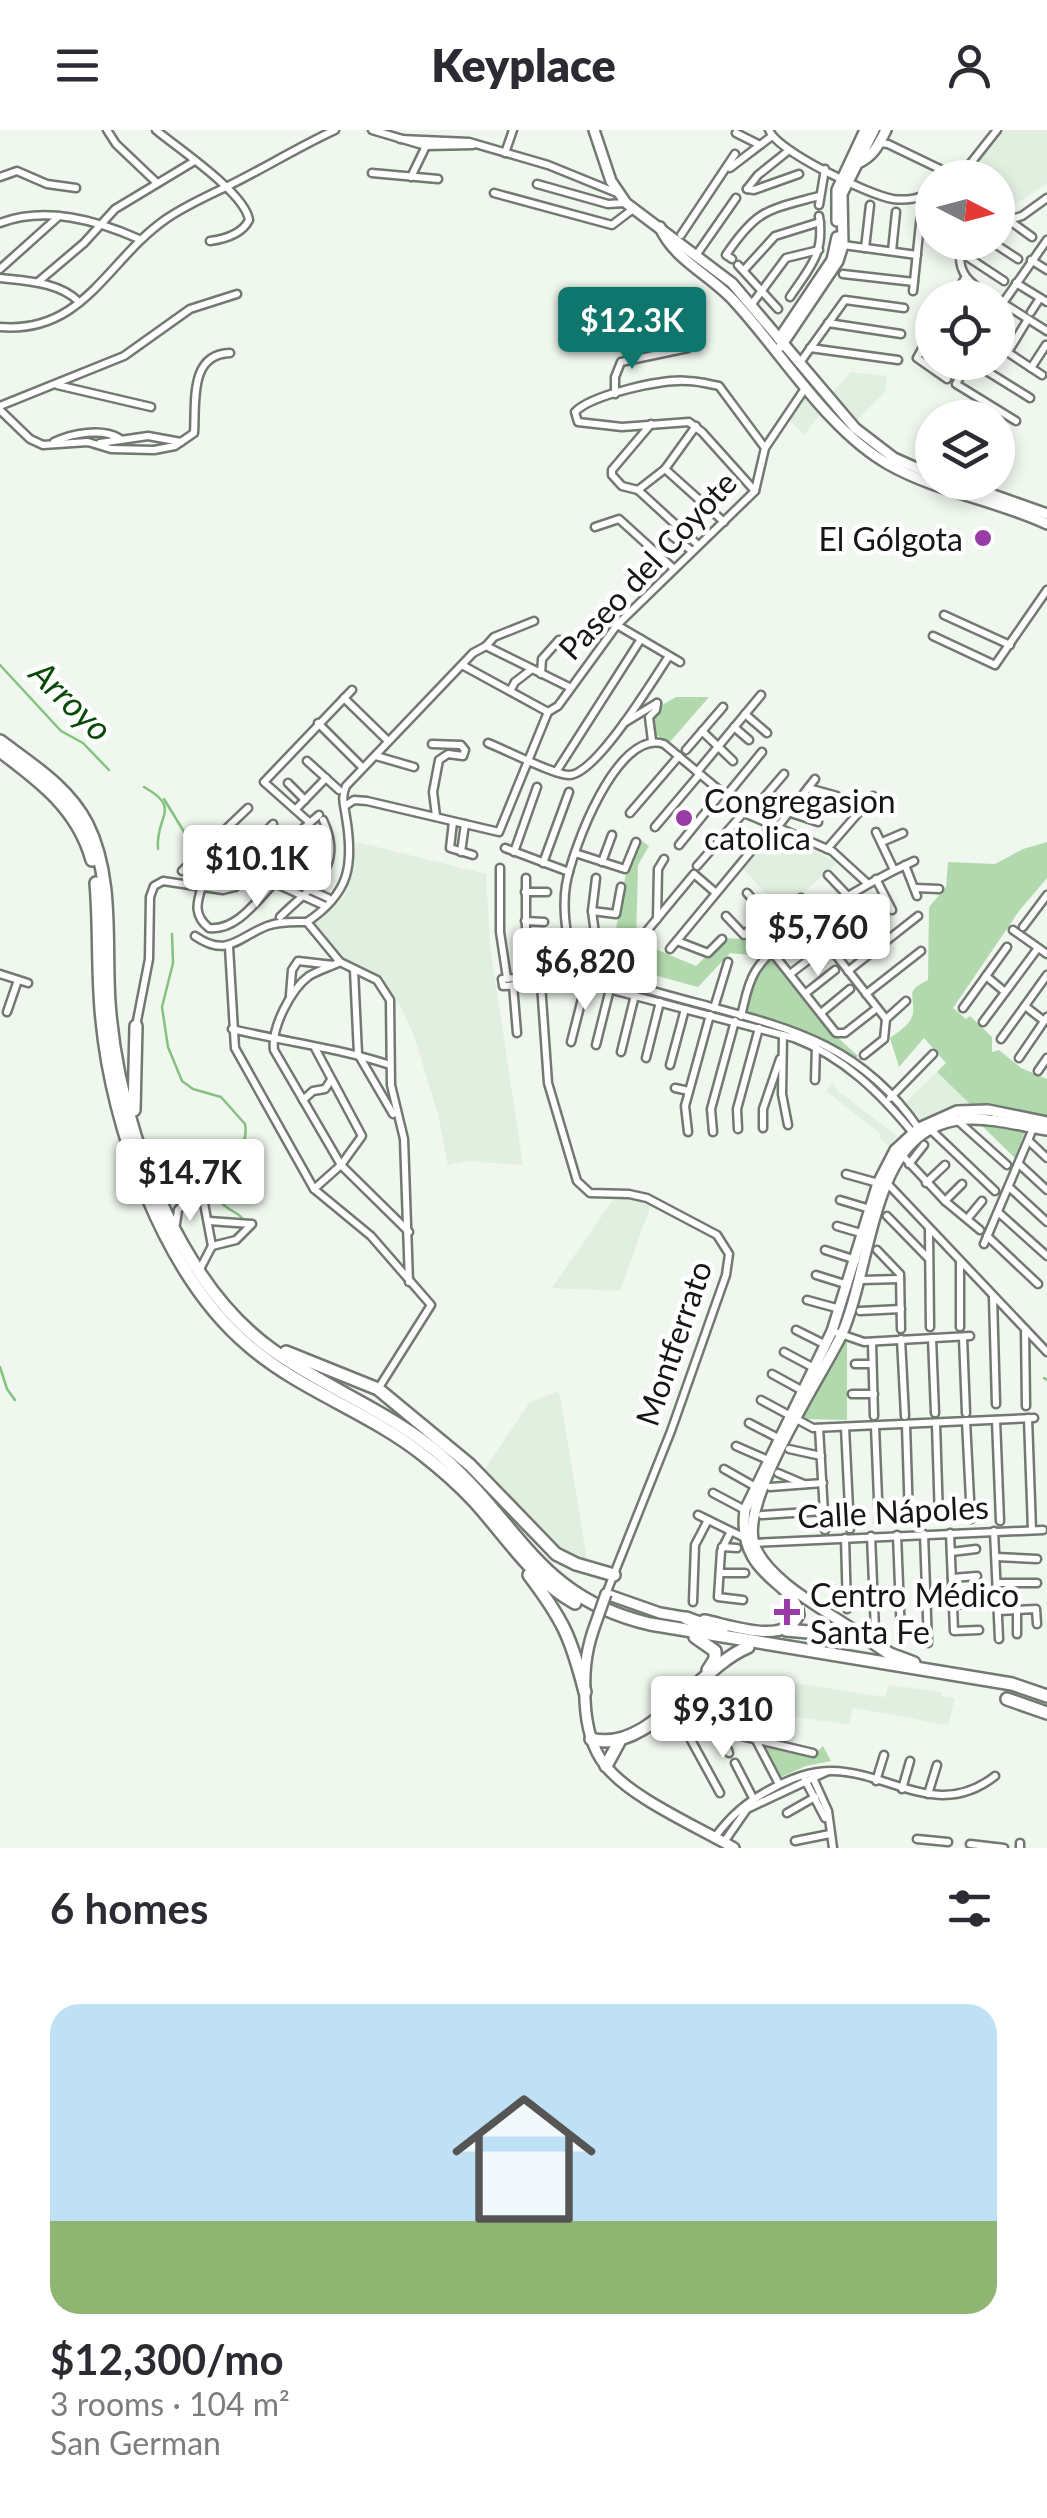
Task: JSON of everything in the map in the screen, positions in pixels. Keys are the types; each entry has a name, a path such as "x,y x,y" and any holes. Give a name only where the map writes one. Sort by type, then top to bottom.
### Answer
{"highway":[{"path":"0,741 58,786 88,827 104,885 109,1002 118,1067 155,1190 199,1271 221,1302 253,1335 300,1368 384,1414 438,1453 469,1482 539,1564 577,1597 624,1617 1047,1699"},
{"path":"0,751 63,804 90,851 97,890 102,1019 109,1066 151,1207 196,1287 232,1331 264,1358 392,1432 436,1465 474,1500 544,1582 584,1608 643,1628 1012,1684 1047,1699"},
{"path":"109,1002 121,1036 128,1035 136,1026"},
{"path":"134,1124 136,1026"},
{"path":"253,1335 312,1364 378,1389 470,1466 556,1554 614,1575"},
{"path":"511,1546 564,1623 585,1692"},
{"path":"686,1618 744,1643"},
{"path":"786,1630 870,1634 890,1654 939,1672"},
{"path":"695,1637 709,1645 715,1655 702,1678"},
{"path":"606,1766 619,1742 668,1710 744,1643"},
{"path":"1007,1699 1047,1713"},
{"path":"591,1739 619,1742"}],"main road":[{"path":"594,130 617,193 697,254 750,303 806,386 863,440 906,474 1043,517"},
{"path":"780,343 832,260 837,244 836,210 865,130"},
{"path":"780,343 832,273 843,245 845,179 882,137"},
{"path":"660,227 666,243 780,343 863,440 915,467"},
{"path":"1001,500 1043,517"},
{"path":"734,1848 636,1791 606,1766 591,1739 585,1661 606,1594 660,1613 769,1632 786,1630 796,1622 800,1609 745,1543 745,1510 778,1438 793,1417 802,1391 826,1345 837,1333 870,1209 895,1150 942,1116 969,1110 988,1110 1047,1130"},
{"path":"745,1543 758,1496 860,1280 882,1181 905,1159 921,1134 957,1120 1047,1122"},
{"path":"778,1582 870,1634"}],"street":[{"path":"156,130 192,162 228,186 243,204 249,220 234,234 210,241"},
{"path":"0,327 36,328 78,302 115,270 139,239 195,201 335,130"},
{"path":"372,130 400,139 471,144 548,165 617,193"},
{"path":"411,177 434,130"},
{"path":"471,144 473,130"},
{"path":"505,153 513,130"},
{"path":"974,160 997,130"},
{"path":"107,131 156,182"},
{"path":"736,133 760,146"},
{"path":"724,172 771,133 788,151 878,195 896,200 915,198"},
{"path":"882,137 924,160"},
{"path":"788,151 747,189 799,174"},
{"path":"681,234 735,154"},
{"path":"38,282 84,243 115,209 192,162"},
{"path":"819,205 825,169"},
{"path":"0,178 17,171 48,184 76,188"},
{"path":"372,173 438,178"},
{"path":"758,175 764,186"},
{"path":"536,184 608,204 630,206"},
{"path":"494,194 612,225 630,206"},
{"path":"729,258 752,220 770,210 819,196"},
{"path":"697,254 736,198"},
{"path":"1015,218 1047,198"},
{"path":"865,248 870,205"},
{"path":"892,252 896,212"},
{"path":"0,222 23,216 59,216 100,224 139,239"},
{"path":"0,269 59,216"},
{"path":"729,258 820,219 820,250 793,283 790,297"},
{"path":"1015,225 1032,238"},
{"path":"706,240 763,289 778,308"},
{"path":"1015,341 1044,300 1016,283 1046,240"},
{"path":"843,245 915,255"},
{"path":"750,303 786,258 820,250"},
{"path":"843,274 914,286 917,260"},
{"path":"960,260 968,280"},
{"path":"972,260 1002,280"},
{"path":"1031,260 1047,270"},
{"path":"0,278 38,282 71,294 78,302"},
{"path":"182,442 160,437 38,444 0,408 134,350 190,309 237,294"},
{"path":"799,364 846,300 904,308"},
{"path":"1015,309 1047,331"},
{"path":"828,323 902,334"},
{"path":"1032,368 1046,344"},
{"path":"615,394 615,377 622,362 688,348"},
{"path":"810,348 898,360"},
{"path":"98,443 110,449 144,450 164,449 182,442 194,432 201,367 215,356 230,353"},
{"path":"1015,357 1042,374"},
{"path":"755,491 696,426 684,421 616,427 576,420 576,410 615,394 682,380 719,386 765,448"},
{"path":"959,380 956,384 1016,421"},
{"path":"1000,380 1030,398"},
{"path":"56,385 151,407"},
{"name":"Paseo del Coyote","path":"466,824 499,832 548,712 558,706 617,625 755,491 765,448 806,386"},
{"path":"651,424 612,470 615,481 638,490 695,548"},
{"path":"638,490 665,469 696,426"},
{"path":"49,445 72,435 110,434 120,438"},
{"path":"665,469 724,522"},
{"path":"595,527 619,519 674,569"},
{"path":"672,536 695,548"},
{"path":"934,636 995,665 1047,590"},
{"path":"944,614 1010,645"},
{"path":"195,936 206,944 229,947 264,927 308,922 332,903 346,877 351,847 342,796 346,786 473,653 494,637 534,622"},
{"path":"617,625 680,662"},
{"path":"556,772 642,639"},
{"path":"541,674 542,659 559,640"},
{"path":"486,646 569,687"},
{"path":"488,743 556,772 582,772 600,754 669,656"},
{"path":"462,665 548,712"},
{"path":"510,690 532,669"},
{"path":"309,822 264,786 264,780 352,690"},
{"path":"655,827 762,695"},
{"path":"344,698 386,739"},
{"path":"621,725 657,702 650,717 652,742"},
{"path":"630,812 723,707"},
{"path":"746,714 767,732"},
{"path":"318,723 361,766"},
{"path":"734,728 750,740"},
{"path":"702,731 733,762"},
{"path":"574,978 565,920 567,872 589,816 609,780 636,749 652,742 683,753 698,774 747,813 773,828 828,849 852,866 867,884"},
{"path":"432,744 461,745 465,750 460,757 448,754 439,760 433,792 436,816"},
{"path":"679,844 762,752"},
{"path":"376,756 414,766"},
{"path":"308,760 339,790"},
{"path":"697,866 784,774"},
{"path":"296,810 326,778"},
{"path":"670,949 815,779"},
{"path":"288,783 305,800"},
{"path":"514,852 536,787"},
{"path":"808,788 837,796"},
{"path":"543,863 569,792"},
{"path":"828,849 873,796"},
{"path":"345,806 360,800 466,824 460,852"},
{"path":"182,871 248,808"},
{"path":"788,812 818,822"},
{"path":"136,1026 149,959 150,897 158,886 169,883 230,889 241,884 309,822 321,817 329,838 330,861 321,879 280,917"},
{"path":"454,822 450,846 473,855"},
{"path":"212,882 273,824"},
{"path":"876,832 894,870"},
{"path":"882,842 903,834"},
{"path":"602,862 612,835"},
{"path":"282,876 300,855 300,841"},
{"path":"575,853 625,870 636,842"},
{"path":"207,848 239,859 256,870 275,882 326,901 311,888 256,870"},
{"path":"505,848 567,872"},
{"path":"657,919 658,869 664,859"},
{"path":"713,1132 711,1109 754,974 772,952 814,920 867,884 914,861"},
{"path":"905,865 916,892 939,889"},
{"path":"500,868 500,932 516,1033"},
{"path":"646,932 694,874 716,894"},
{"path":"828,875 848,896"},
{"path":"526,878 528,951 533,976"},
{"path":"570,946 596,949 592,910 596,878"},
{"path":"876,879 892,910"},
{"path":"202,887 198,915 204,925 215,929 236,921 275,882"},
{"path":"592,910 616,914 621,887"},
{"path":"525,892 546,892"},
{"path":"748,893 788,940"},
{"path":"801,898 830,948 886,1019"},
{"path":"1023,927 1046,899"},
{"path":"830,948 873,916 870,906"},
{"path":"726,916 744,935 766,914"},
{"path":"848,971 918,916"},
{"path":"526,921 544,922"},
{"path":"308,922 337,964"},
{"path":"1013,930 1042,950"},
{"path":"677,941 708,953 722,940"},
{"path":"983,1022 1047,940"},
{"path":"229,947 235,1048 314,1189 371,1236 424,1294 430,1308 378,1389"},
{"path":"963,1008 1008,947"},
{"path":"528,951 551,948"},
{"path":"790,974 820,950"},
{"path":"866,994 921,951"},
{"path":"772,952 836,1033 841,1034 877,1008"},
{"path":"289,1002 294,964 302,960 337,964 377,980 390,1000 390,1065 396,1118"},
{"path":"688,1132 685,1110 728,962"},
{"path":"337,964 306,978 289,1002 273,1039 274,1050 341,1165 408,1232"},
{"path":"354,970 358,1054 404,1139 409,1282"},
{"path":"806,993 835,970"},
{"path":"0,974 28,984"},
{"path":"1001,1039 1047,975"},
{"path":"506,982 533,976 603,978 738,1019 804,1034 832,1046 921,1134 995,1191"},
{"path":"986,976 1005,992"},
{"path":"506,982 541,984 574,978 685,1008 712,1011"},
{"path":"7,1012 18,980"},
{"path":"571,1042 586,983"},
{"name":"Montferrato","path":"541,984 548,1083 580,1186 590,1192 646,1198 717,1235 729,1254 726,1275 675,1418 614,1575"},
{"path":"596,1046 610,989"},
{"path":"821,1013 850,989"},
{"path":"621,1052 635,996"},
{"path":"646,1058 660,1002"},
{"path":"864,1056 884,1039 886,1019 906,1002"},
{"path":"1018,1058 1046,1019 1025,1006"},
{"path":"670,1065 685,1008"},
{"path":"738,1019 816,1048 858,1070"},
{"path":"738,1129 737,1109 758,1028"},
{"path":"232,1029 358,1054 390,1065"},
{"path":"783,1035 782,1097 788,1125"},
{"path":"314,1189 341,1165 362,1136 315,1048"},
{"path":"815,1080 816,1048"},
{"path":"888,1099 933,1054"},
{"path":"763,1128 762,1111 780,1058"},
{"path":"1038,1071 1047,1058"},
{"path":"303,1100 313,1091 325,1088 332,1079"},
{"path":"675,1088 690,1091"},
{"path":"957,1120 1007,1166"},
{"path":"1034,1124 985,1240 1038,1284"},
{"path":"1029,1142 1047,1158"},
{"path":"905,1159 945,1201 980,1230"},
{"path":"1020,1164 1047,1190"},
{"path":"926,1183 945,1165"},
{"path":"178,1237 176,1214 211,1174"},
{"path":"846,1174 882,1181 1047,1352"},
{"path":"945,1201 962,1184"},
{"path":"1009,1187 1047,1222"},
{"path":"198,1189 212,1246 199,1271"},
{"path":"840,1200 870,1209"},
{"path":"968,1218 982,1201"},
{"path":"998,1212 1047,1256"},
{"path":"887,1216 929,1260"},
{"path":"208,1221 252,1224 236,1240 212,1246"},
{"path":"837,1226 864,1234"},
{"path":"929,1228 930,1326"},
{"path":"826,1250 856,1260"},
{"path":"877,1250 897,1269 900,1278 901,1329"},
{"path":"960,1262 960,1327"},
{"path":"816,1276 849,1286"},
{"path":"860,1280 900,1278"},
{"path":"993,1296 996,1404"},
{"path":"807,1300 841,1310"},
{"path":"860,1311 901,1309"},
{"path":"1025,1329 1026,1406"},
{"path":"796,1330 826,1345"},
{"path":"837,1333 859,1342 967,1336 971,1519"},
{"path":"932,1338 936,1413"},
{"path":"901,1340 909,1519"},
{"path":"872,1342 874,1416"},
{"path":"784,1352 815,1368"},
{"path":"855,1364 872,1364"},
{"path":"772,1374 802,1391"},
{"path":"852,1394 874,1394"},
{"path":"761,1400 809,1427 820,1428 905,1421 936,1424 966,1418 1031,1418 1032,1530"},
{"path":"996,1420 1000,1521"},
{"path":"749,1422 778,1438"},
{"path":"936,1424 939,1519"},
{"path":"874,1426 879,1522"},
{"path":"845,1427 850,1529"},
{"path":"820,1428 824,1530"},
{"path":"736,1446 768,1460"},
{"path":"789,1449 821,1456"},
{"path":"724,1470 754,1486"},
{"path":"778,1473 805,1485"},
{"path":"770,1487 822,1483"},
{"path":"713,1493 745,1510"},
{"path":"762,1514 824,1512"},
{"path":"698,1514 745,1543"},
{"path":"692,1602 695,1545 708,1520"},
{"path":"994,1530 1000,1639"},
{"name":"Calle Nápoles","path":"745,1543 1043,1530"},
{"path":"950,1532 955,1632 979,1630"},
{"path":"730,1533 722,1547 719,1598 743,1600"},
{"path":"924,1534 928,1642"},
{"path":"897,1535 901,1636"},
{"path":"870,1634 871,1536"},
{"path":"845,1538 847,1608"},
{"path":"722,1547 745,1543"},
{"path":"951,1552 976,1549"},
{"path":"996,1557 1037,1559"},
{"path":"720,1573 745,1573"},
{"path":"606,1594 614,1575"},
{"path":"952,1578 977,1576"},
{"path":"997,1583 1037,1583"},
{"path":"953,1605 978,1603"},
{"path":"1017,1610 1017,1634"},
{"path":"998,1611 1037,1610 1038,1624"},
{"path":"720,1793 691,1737 703,1728 813,1754"},
{"path":"720,1731 729,1753"},
{"path":"756,1741 780,1788"},
{"path":"876,1781 884,1755"},
{"path":"902,1788 910,1760"},
{"path":"734,1763 753,1798"},
{"path":"928,1794 938,1765"},
{"path":"719,1839 753,1798 826,1771 928,1794 964,1794 995,1776"},
{"path":"809,1777 834,1848"},
{"path":"809,1777 828,1810 827,1820"},
{"path":"745,1807 780,1788"},
{"path":"786,1812 815,1797"},
{"path":"795,1840 830,1834"},
{"path":"917,1839 948,1841"},
{"path":"970,1844 1004,1848"}],"shaded area":[{"path":"1003,130 1047,130 1047,183 1024,199 1015,203 1015,160 979,160"},
{"path":"851,372 887,376 885,392 855,422 830,395"},
{"path":"806,390 823,410 804,435 788,418"},
{"path":"767,836 818,852 837,863 783,911 742,868"},
{"path":"357,842 486,874 490,947 523,1165 465,1161 448,1165 438,1114 402,1009 381,978 341,959 311,927 344,897"},
{"path":"937,1072 973,1107 921,1121 903,1105"},
{"path":"833,1082 837,1090 897,1136 889,1146 879,1138 881,1134 826,1091"},
{"path":"615,1197 651,1204 620,1291 552,1288"},
{"path":"559,1391 587,1560 562,1553 483,1472 530,1402"},
{"path":"756,1677 885,1697 889,1685 941,1692 941,1696 955,1698 948,1725 853,1708 849,1725 752,1710"}],"green space":[{"path":"676,697 709,697 669,743 649,736 648,713"},
{"path":"638,838 649,846 638,865 636,941 696,966 725,938 758,940 771,933 778,940 759,956 730,953 698,987 610,963 625,878"},
{"path":"1047,842 1047,878 1019,911 953,1008 966,1019 970,1016 992,1037 992,1052 999,1050 1021,1068 1047,1079 1047,1120 998,1106 973,1107 937,1072 946,1063 924,1038 899,1067 890,1038 910,1021 913,990 928,980 929,907 946,887 948,862 995,864"},
{"path":"773,957 837,1037 858,1056 854,1059 822,1038 745,1011 758,973"},
{"path":"979,1123 1025,1131 1015,1158"},
{"path":"840,1339 847,1341 847,1420 806,1419 801,1415"},
{"path":"763,1744 815,1754 823,1746 831,1761 781,1777"}],"waterway":[{"name":"Arroyo","path":"0,665 61,731 83,743 109,770"},
{"name":"Arroyo","path":"144,787 165,807 158,849"},
{"path":"164,799 189,840"},
{"name":"Arroyo","path":"172,934 173,963 162,1007 168,1047 182,1081 193,1089 221,1097 245,1124 243,1145 220,1195 222,1203 242,1218"},
{"path":"513,983 570,979"},
{"path":"578,979 600,981 769,1026"},
{"path":"0,1367 15,1400"}],"place":[{"name":"El Gólgota","path":"983,538"},
{"name":"Congregasion catolica","path":"684,818"},
{"name":"Centro Médico Santa Fe","path":"787,1612"}]}
